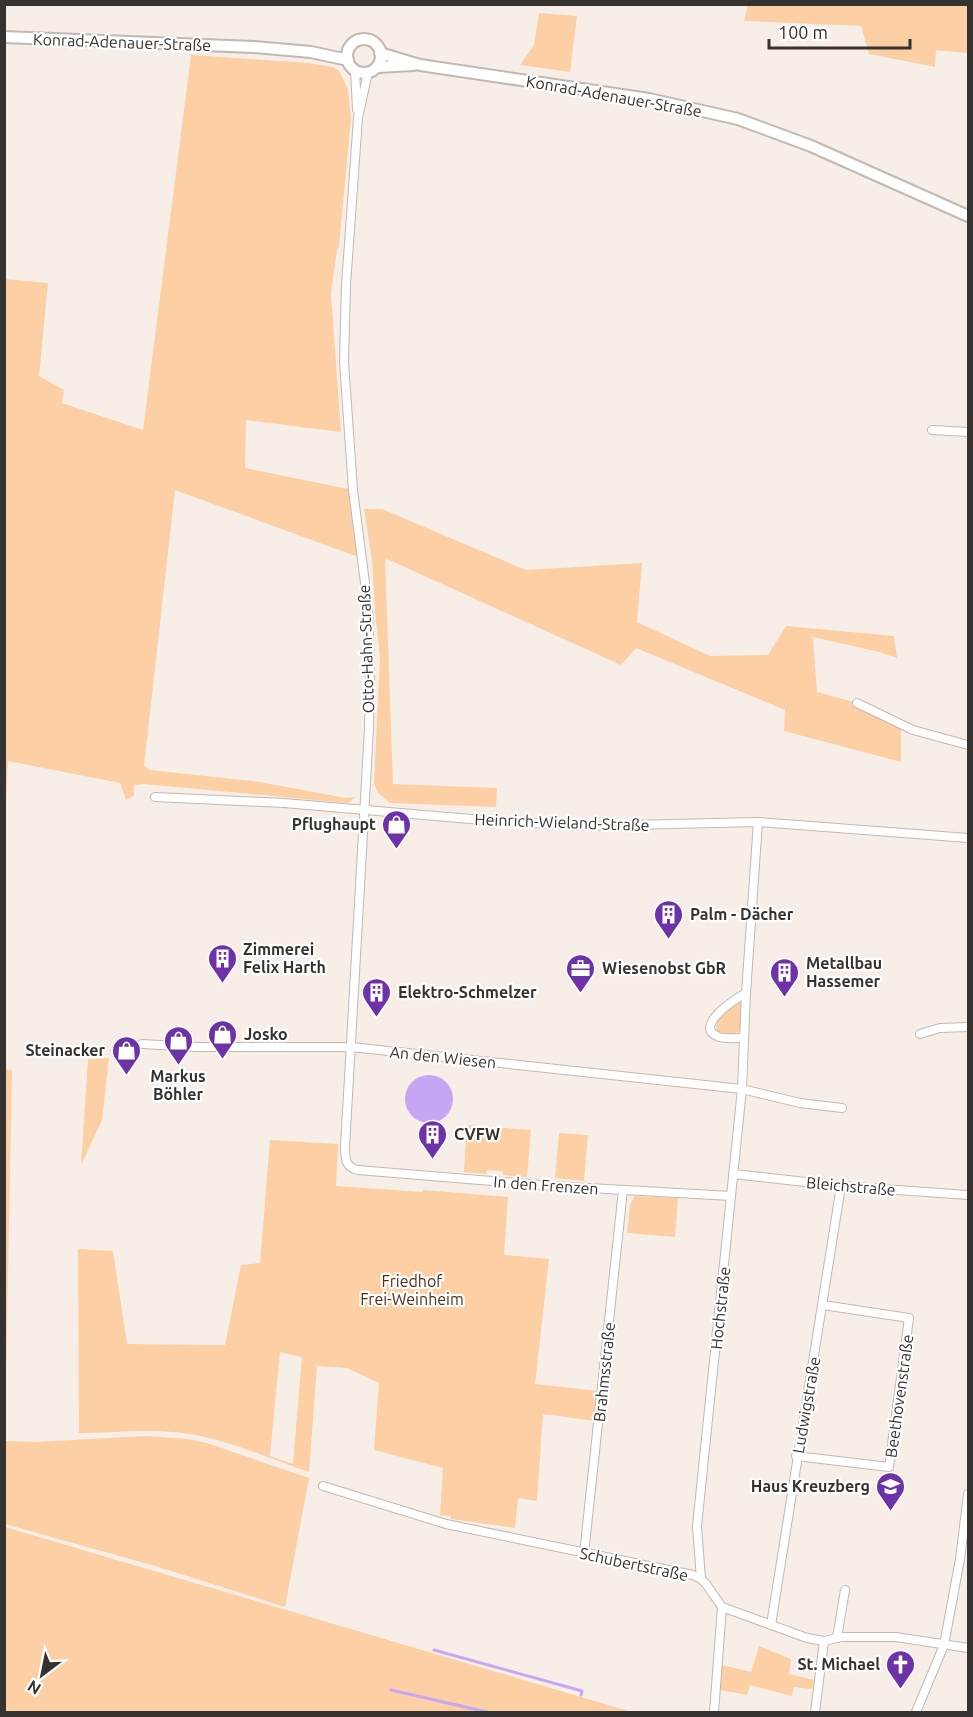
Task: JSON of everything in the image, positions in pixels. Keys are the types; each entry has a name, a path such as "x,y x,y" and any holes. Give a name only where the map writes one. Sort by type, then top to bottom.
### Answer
{"main road":[{"name":"Konrad-Adenauer-Straße","path":"4,37 254,47 348,55"},
{"path":"368,40 376,44 380,53 372,69 355,70 348,55 355,42 368,40"},
{"name":"Konrad-Adenauer-Straße","path":"380,53 420,65 649,99 738,119 811,146 969,216"},
{"name":"Konrad-Adenauer-Straße","path":"372,69 420,65"}],"street":[{"name":"Otto-Hahn-Straße","path":"358,118 372,69"},
{"name":"Otto-Hahn-Straße","path":"355,70 358,118 345,285 344,362 353,490 368,606 370,673 345,1158 350,1167 361,1171"},
{"path":"932,430 969,432"},
{"path":"857,703 913,730 969,745"},
{"name":"Heinrich-Wieland-Straße","path":"155,797 284,803 363,811 585,826 758,822 969,838"},
{"name":"Hochstraße","path":"701,1579 697,1526 742,1089 758,822"},
{"path":"744,1038 717,1036 711,1026 712,1020 723,1008 746,993"},
{"path":"920,1034 940,1028 969,1027"},
{"name":"An den Wiesen","path":"142,1044 201,1047 351,1047 742,1089 800,1103 842,1108"},
{"name":"In den Frenzen","path":"361,1171 731,1196"},
{"name":"Bleichstraße","path":"734,1174 969,1195"},
{"name":"Ludwigstraße","path":"771,1625 796,1456 824,1305 841,1185"},
{"name":"Brahmsstraße","path":"584,1554 623,1190"},
{"name":"Beethovenstraße","path":"796,1456 890,1467 909,1318 824,1305"},
{"name":"Schubertstraße","path":"323,1486 446,1524 693,1575 701,1579 722,1607"},
{"path":"916,1713 944,1645 964,1559 969,1494"},
{"path":"837,1638 845,1590"},
{"path":"714,1713 722,1607 807,1638 824,1641 837,1638 896,1637 969,1648"},
{"path":"815,1713 824,1641"}],"green space":[{"path":"958,4 968,6 968,53 936,50 935,67 869,54 861,26 744,21 748,5"},
{"path":"539,13 577,16 570,72 520,65 534,45"},
{"path":"191,55 308,63 333,67 339,71 348,89 351,118 339,247 331,294 341,432 246,420 245,468 353,490 361,558 175,490 144,766 150,770 260,782 346,798 356,797 348,803 144,784 134,785 134,796 126,800 120,783 8,761 5,826 5,279 48,283 39,376 64,390 62,403 143,430"},
{"path":"364,509 382,509 526,570 642,563 637,622 710,656 768,655 786,626 894,636 897,658 813,637 817,692 857,703 901,725 901,762 784,731 785,710 636,648 621,665 385,558 393,784 497,788 496,807 390,803 378,793 374,783 380,658 372,560"},
{"path":"734,1003 741,1003 742,1030 737,1033 717,1031 717,1022"},
{"path":"109,1058 102,1120 81,1165 88,1059"},
{"path":"4,1069 12,1070 5,1431"},
{"path":"467,1125 531,1130 527,1177 503,1175 503,1171 487,1170 486,1174 464,1172"},
{"path":"559,1133 588,1135 584,1181 555,1178"},
{"name":"Friedhof Frei-Weinheim","path":"270,1140 338,1144 336,1186 508,1197 504,1255 549,1259 535,1384 599,1391 595,1421 543,1414 537,1501 518,1498 515,1528 451,1519 451,1516 440,1515 443,1468 374,1450 379,1383 347,1368 317,1366 309,1472 235,1446 190,1434 148,1431 79,1433 78,1249 113,1251 127,1344 225,1345 241,1265 260,1263","holes":["280,1352 302,1357 293,1464 270,1456"]},
{"path":"635,1196 678,1198 675,1237 627,1233 630,1205"},
{"path":"146,1436 188,1439 207,1443 309,1478 285,1607 155,1566 5,1524 5,1441 36,1442"},
{"path":"5,1527 632,1712 5,1712"},
{"path":"759,1646 791,1659 789,1674 814,1680 812,1689 794,1687 792,1696 750,1685 747,1695 720,1690 722,1665 751,1672"}],"shaded area":[{"path":"424,1075 434,1075 446,1082 453,1094 453,1104 446,1116 434,1123 424,1123 409,1112 405,1104 405,1094 416,1079"}],"waterway":[{"path":"434,1650 582,1691 581,1695"},
{"path":"391,1690 487,1712"}],"place":[{"name":"Pflughaupt","path":"397,850"},
{"name":"Palm - Dächer","path":"669,940"},
{"name":"Zimmerei Felix Harth","path":"222,984"},
{"name":"Wiesenobst GbR","path":"581,994"},
{"name":"Metallbau Hassemer","path":"785,998"},
{"name":"Elektro-Schmelzer","path":"377,1018"},
{"name":"Josko","path":"223,1060"},
{"name":"Markus Böhler","path":"178,1066"},
{"name":"Steinacker","path":"126,1076"},
{"name":"CVFW","path":"433,1160"},
{"name":"Haus Kreuzberg","path":"891,1512"},
{"name":"St. Michael","path":"901,1690"}]}
